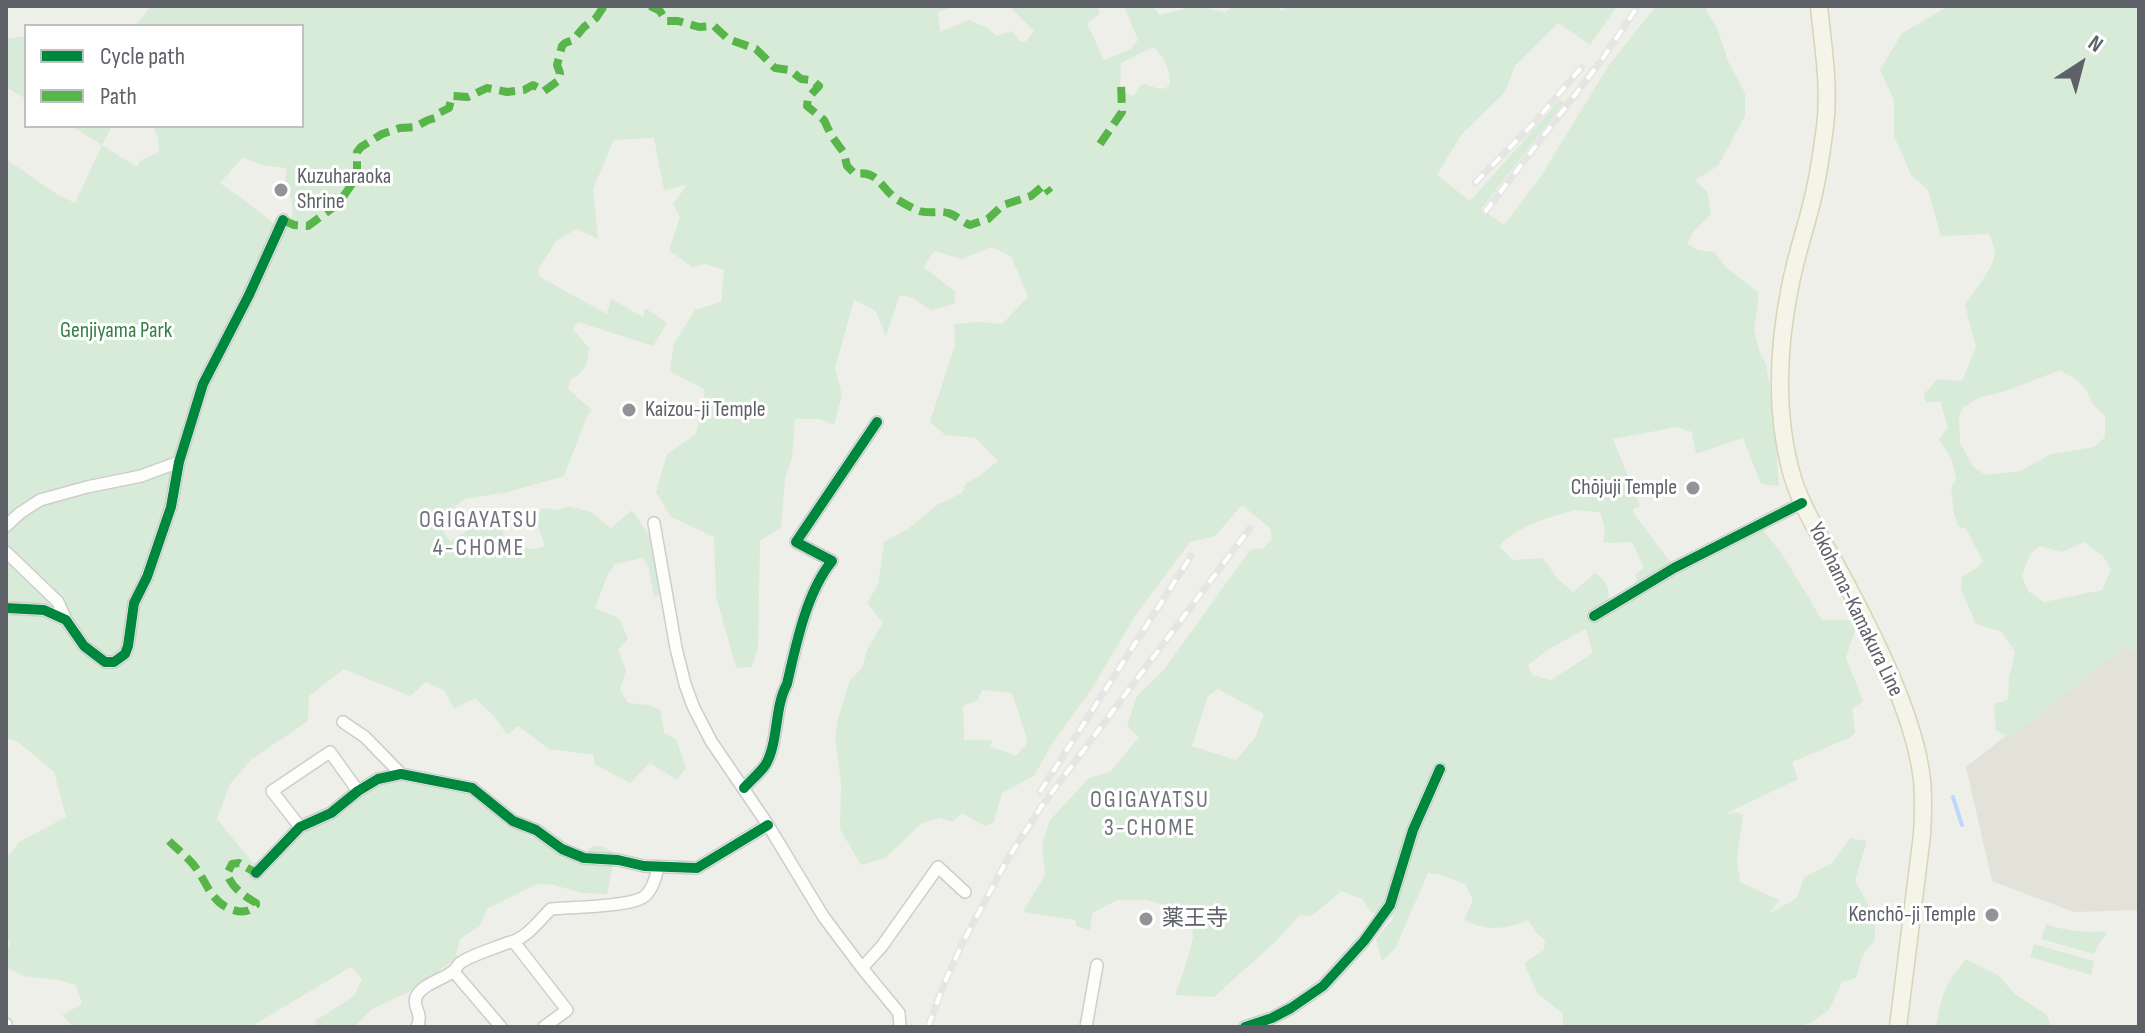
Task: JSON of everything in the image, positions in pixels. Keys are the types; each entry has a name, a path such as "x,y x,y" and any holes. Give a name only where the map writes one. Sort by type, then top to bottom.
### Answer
{"main road":[{"name":"Yokohama-Kamakura Line","path":"1819,6 1827,84 1825,125 1814,193 1789,288 1779,386 1784,440 1795,486 1850,591 1896,691 1909,723 1922,779 1922,835 1898,1027"}],"street":[{"path":"6,552 58,602 84,646 105,662 114,662 125,654 134,603 147,577 171,507 179,462 203,384 283,220"},
{"path":"744,788 766,764 782,693 810,599 824,570 832,561 796,542 877,422"},
{"path":"6,526 40,500 141,476 179,462"},
{"path":"1594,616 1674,568 1802,503"},
{"path":"654,523 676,648 693,706 711,741 768,825 817,906 899,1013 900,1027"},
{"path":"6,608 44,610 66,620"},
{"path":"343,722 365,737 401,774"},
{"path":"300,827 272,791 330,752 358,791"},
{"path":"1245,1027 1272,1018 1323,986 1364,941 1390,905 1413,830 1440,769"},
{"path":"256,873 300,827 331,813 378,779 401,774 472,788 513,821 536,830 569,854 584,858 618,860 644,866 697,868 768,825"},
{"path":"419,1026 420,1014 415,1002 417,995 438,978 454,972 459,963 514,942 530,932 551,909 632,902 644,897 658,867"},
{"path":"862,968 882,946 938,867 965,892"},
{"path":"514,942 567,1010 544,1027"},
{"path":"1086,1027 1097,965"},
{"path":"454,972 501,1027"}],"shaded area":[{"path":"2123,644 2139,651 2139,910 2074,912 1992,881 1966,767"}],"green space":[{"name":"Genjiyama Park","path":"151,6 957,6 938,12 940,32 969,20 988,28 997,36 1012,31 1021,42 1026,41 1034,31 1009,6 1097,6 1100,14 1087,23 1104,60 1131,49 1138,40 1124,6 1153,6 1159,15 1196,6 1225,12 1234,6 1278,6 1281,11 1289,6 1617,6 1590,45 1558,23 1515,66 1505,92 1461,135 1437,175 1470,201 1560,100 1564,103 1481,209 1504,225 1541,176 1609,65 1656,6 1704,6 1718,30 1728,61 1745,93 1745,116 1718,166 1695,180 1707,191 1711,214 1694,231 1687,244 1698,250 1715,252 1726,267 1759,293 1754,330 1766,364 1773,406 1779,486 1761,484 1743,438 1696,454 1692,432 1677,427 1613,439 1640,506 1633,509 1634,514 1668,559 1682,568 1762,529 1782,554 1822,620 1850,620 1855,630 1846,658 1863,701 1852,709 1855,733 1792,762 1798,779 1723,815 1736,812 1743,815 1737,859 1740,882 1779,900 1769,914 1797,898 1804,877 1832,863 1850,838 1867,841 1855,880 1872,912 1875,939 1862,957 1856,978 1842,982 1829,1010 1811,1023 1792,1027 1563,1027 1563,1014 1537,993 1524,963 1544,950 1545,941 1528,920 1496,928 1464,920 1473,900 1465,884 1441,875 1428,873 1395,949 1382,961 1376,939 1394,917 1372,913 1362,899 1341,891 1312,916 1300,915 1214,997 1175,995 1193,937 1186,911 1147,900 1117,900 1092,913 1090,930 1076,926 1075,920 1023,912 1045,875 1042,844 1050,820 1089,778 1110,772 1139,737 1127,726 1137,696 1163,671 1250,550 1264,548 1272,539 1270,528 1242,505 1215,536 1190,542 1135,616 1034,776 1002,793 994,822 985,826 962,813 952,822 940,818 922,823 885,858 861,865 840,829 841,783 835,737 850,680 862,668 867,650 883,623 867,603 878,585 884,542 908,529 937,505 962,493 966,483 998,461 976,438 945,435 930,422 955,345 954,324 1002,324 1028,297 1011,256 991,247 962,259 934,251 924,267 956,292 954,304 931,310 913,298 900,295 886,336 875,310 854,300 835,368 842,395 834,425 820,419 795,419 781,527 760,541 758,648 752,667 736,668 716,596 714,537 671,517 656,492 667,454 696,434 705,390 670,371 674,344 695,310 721,302 724,270 705,264 692,267 669,250 680,217 673,204 687,185 664,190 654,138 614,140 593,189 598,239 577,229 557,240 538,270 540,277 607,314 611,299 643,317 645,308 667,323 653,346 578,322 573,329 589,348 585,367 570,380 568,389 592,410 564,476 508,492 465,499 445,515 439,525 450,541 484,521 502,525 505,546 534,549 545,546 535,519 543,508 558,510 568,506 591,512 611,528 632,510 651,538 661,593 654,598 649,568 643,558 615,564 595,608 619,618 628,639 618,650 626,670 620,689 628,703 649,705 660,710 664,733 676,739 686,768 677,780 650,763 630,783 594,764 594,755 549,749 518,726 507,735 494,716 475,698 454,709 445,691 426,682 410,696 344,669 309,696 308,721 252,759 230,784 217,819 253,863 264,861 353,793 404,771 466,792 512,827 579,861 592,846 601,846 615,853 607,894 582,893 537,884 487,909 480,926 460,939 455,959 419,987 372,1009 354,1027 318,1027 315,1021 354,996 362,979 351,967 250,1027 74,1027 62,1015 82,1004 76,985 24,976 6,967 6,951 11,942 6,939 6,859 19,842 66,817 54,772 17,741 6,738 6,159 75,203 102,145 137,167 141,160 159,152 154,128 304,128 304,24 137,24","holes":["1153,47 1166,64 1170,84 1161,89 1141,85 1134,96 1120,91 1121,63","243,157 261,165 286,168 285,189 291,197 293,214 283,231 220,183","1575,510 1600,512 1605,530 1603,542 1632,542 1644,568 1635,574 1640,594 1608,610 1608,588 1595,573 1573,592 1558,579 1543,558 1513,560 1499,546 1525,527","1586,629 1593,653 1551,680 1532,675 1528,665 1547,650","1218,689 1264,714 1255,738 1236,760 1192,746 1208,696","982,690 1012,693 1028,742 1016,756 989,746 993,740 964,740 963,706 978,700"]},
{"path":"1949,6 2139,6 2139,653 2124,648 2008,737 1996,730 1994,704 2008,700 2015,652 2002,632 1976,624 1961,589 1962,577 1983,561 1966,529 1958,526 1954,514 1951,487 1956,480 1952,460 1939,439 1948,428 1940,401 1926,403 1924,394 1938,379 1962,381 1976,347 1965,305 1987,273 1995,251 1989,234 1941,236 1928,190 1911,175 1894,136 1894,100 1880,70 1902,33","holes":["2060,370 2077,380 2087,391 2093,405 2105,416 2105,437 2094,447 2051,454 2021,471 1985,475 1973,466 1960,443 1959,415 1964,407 1978,398 2006,391","2084,542 2103,556 2111,570 2102,590 2044,602 2028,591 2022,576 2030,554 2040,546 2062,552"]},
{"path":"24,36 24,98 6,87 6,39"},
{"path":"74,128 111,128 102,145"},
{"path":"2046,924 2075,931 2105,931 2107,934 2094,954 2041,939"},
{"path":"2034,944 2094,961 2091,975 2030,957"},
{"path":"1966,959 1998,975 2015,994 2047,1015 2051,1027 1936,1027 1945,990"}],"waterway":[{"path":"1953,797 1962,825"}],"railway":[{"path":"1485,212 1601,61 1638,6"},
{"path":"1475,183 1534,123 1581,68"},
{"path":"928,1027 963,942 1007,860 1041,807 1250,528"},
{"path":"1040,792 1191,556"}],"marked path":[{"path":"283,220 308,226 338,204 357,177 357,152 361,147 382,134 415,127 435,118 449,108 452,96 468,97 487,88 507,92 524,90 533,85 544,91 558,81 560,73 557,65 562,46 573,40 604,6"},
{"path":"650,6 660,11 666,21 699,27 714,26 728,39 756,49 775,68 790,70 801,79 812,80 819,86 808,98 807,106 824,120 844,153 847,166 855,174 868,174 878,180 895,198 914,209 948,213 970,225 988,219 1003,205 1031,196 1044,185 1050,193"},
{"path":"1100,144 1122,112 1121,82"},
{"path":"169,841 192,863 219,902 233,910 243,912 256,903 232,884 227,874 232,864 239,863 256,873"}],"cycle path":[{"path":"6,608 44,610 66,620 84,646 105,662 114,662 125,654 134,603 147,577 171,507 179,462 203,384 283,220"},
{"path":"744,788 764,767 770,755 780,703 803,620 815,588 832,561 796,542 877,422"},
{"path":"1594,616 1674,568 1802,503"},
{"path":"1245,1027 1272,1018 1323,986 1364,941 1390,905 1413,830 1440,769"},
{"path":"256,873 300,827 331,813 378,779 401,774 472,788 513,821 536,830 562,849 584,858 618,860 644,866 697,868 768,825"}],"place":[{"name":"Kuzuharaoka Shrine","path":"281,190"},
{"name":"Kaizou-ji Temple","path":"629,410"},
{"name":"Chōjuji Temple","path":"1693,488"},
{"name":"Kenchō-ji Temple","path":"1992,915"},
{"name":"薬王寺","path":"1146,919"}],"district":[{"name":"OGIGAYATSU 4-CHOME","path":"479,535"},
{"name":"OGIGAYATSU 3-CHOME","path":"1150,815"}]}
